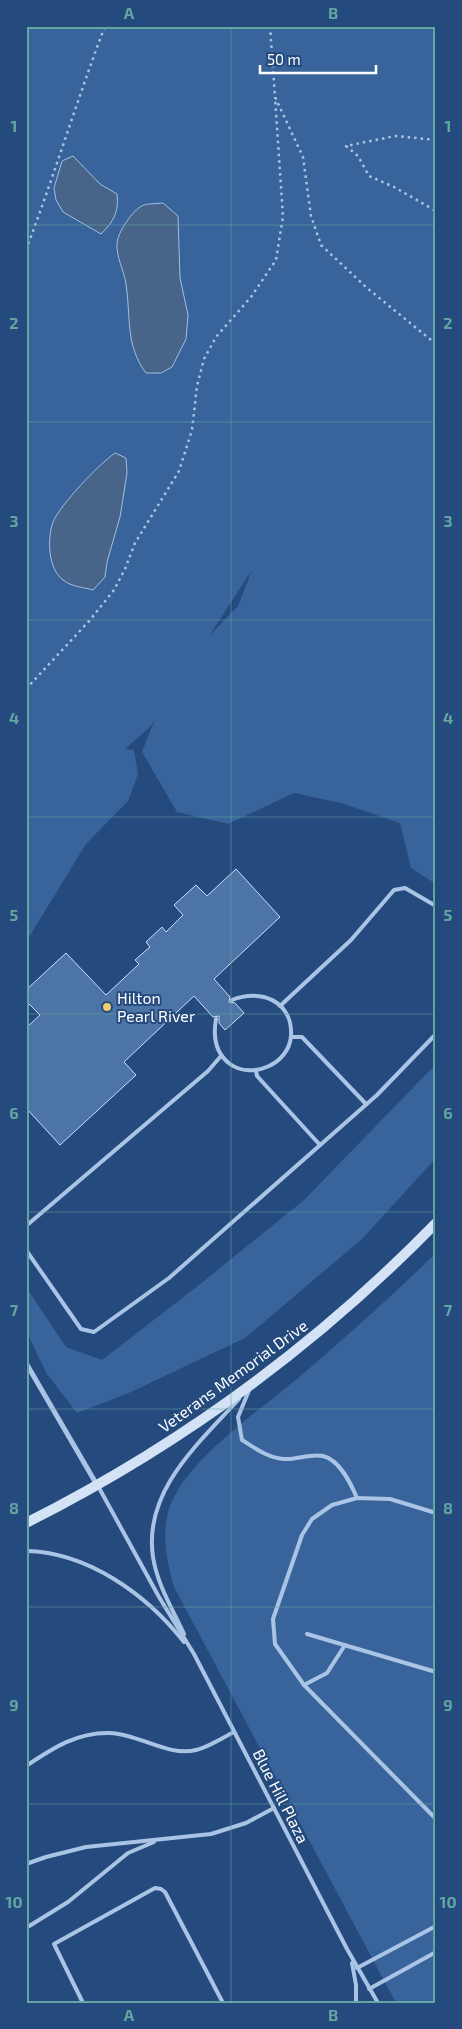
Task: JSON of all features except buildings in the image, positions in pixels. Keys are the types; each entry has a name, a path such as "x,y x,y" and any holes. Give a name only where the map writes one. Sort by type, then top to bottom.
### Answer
{"street":[{"name":"Veterans Memorial Drive","path":"26,1523 98,1486 179,1435 252,1384 353,1304 436,1223"},
{"path":"26,1363 98,1486"}],"lane":[{"path":"280,1006 351,940 394,890 405,888 436,906"},
{"path":"216,1019 214,1038 221,1056 230,1064 242,1070 256,1071 277,1062 285,1052 291,1037 286,1016 280,1006 269,998 257,994 244,995 232,1000"},
{"path":"26,1250 81,1329 94,1332 168,1278 366,1104 436,1034"},
{"path":"291,1037 302,1037 366,1104"},
{"path":"26,1226 208,1071 221,1056"},
{"path":"256,1071 257,1076 320,1145"},
{"path":"252,1384 238,1417 242,1440 268,1456 284,1459 323,1456 334,1462 349,1480 357,1498"},
{"name":"Blue Hill Plaza","path":"252,1384 179,1467 162,1494 152,1525 153,1557 158,1575 194,1654 357,1968 378,2003"},
{"name":"Blue Hill Plaza","path":"98,1486 159,1597 194,1654"},
{"path":"436,1513 390,1499 357,1498 332,1505 312,1519 302,1536 273,1619 275,1644 304,1684 436,1819"},
{"name":"Blue Hill Plaza","path":"26,1552 55,1554 73,1559 106,1575 152,1608 194,1654"},
{"path":"307,1634 436,1672"},
{"path":"304,1684 327,1673 345,1645"},
{"path":"26,1766 60,1743 92,1734 110,1733 126,1735 184,1751 196,1750 234,1732"},
{"path":"26,1864 46,1856 86,1847 169,1839 230,1830 274,1808"},
{"path":"26,1928 68,1902 128,1853 154,1842 169,1839"},
{"path":"83,2003 54,1944 155,1888 165,1892 223,2003"},
{"path":"357,1968 436,1926"},
{"name":"Blue Hill Plaza","path":"347,1949 356,1985 356,2003"},
{"path":"369,1989 436,1952"}],"path":[{"path":"26,250 62,150 76,103 105,26"},
{"path":"26,689 90,620 114,590 126,569 135,543 179,471 192,430 197,386 204,359 216,337 251,297 276,260 283,217 270,26"},
{"path":"275,97 303,157 310,216 321,245 367,288 436,344"},
{"path":"436,140 395,136 346,146 358,156 369,176 394,187 436,211"}],"shaded area":[{"path":"26,26 436,26 436,884 411,868 400,823 341,803 294,793 228,824 177,812 142,752 155,719 150,727 125,749 134,750 138,774 128,801 86,844 26,942","holes":["252,570 238,606 211,634"]},
{"path":"73,156 100,184 117,194 115,216 101,234 63,212 56,200 54,188 62,161"},
{"path":"163,203 178,216 180,278 188,315 186,339 172,367 161,373 146,373 139,362 132,341 126,284 117,243 122,228 136,210 145,205"},
{"path":"115,453 126,458 127,473 120,517 107,562 105,577 93,590 70,584 58,575 54,569 50,553 51,529 57,515 71,496"},
{"path":"436,1064 436,1158 362,1239 245,1338 131,1392 77,1413 47,1374 26,1331 26,1287 66,1347 102,1360 304,1200"},
{"path":"436,1253 436,2003 396,2003 174,1587 167,1558 165,1529 169,1509 178,1490 208,1453 338,1344"}],"place":[{"name":"Hilton Pearl River","path":"107,1007"}]}
